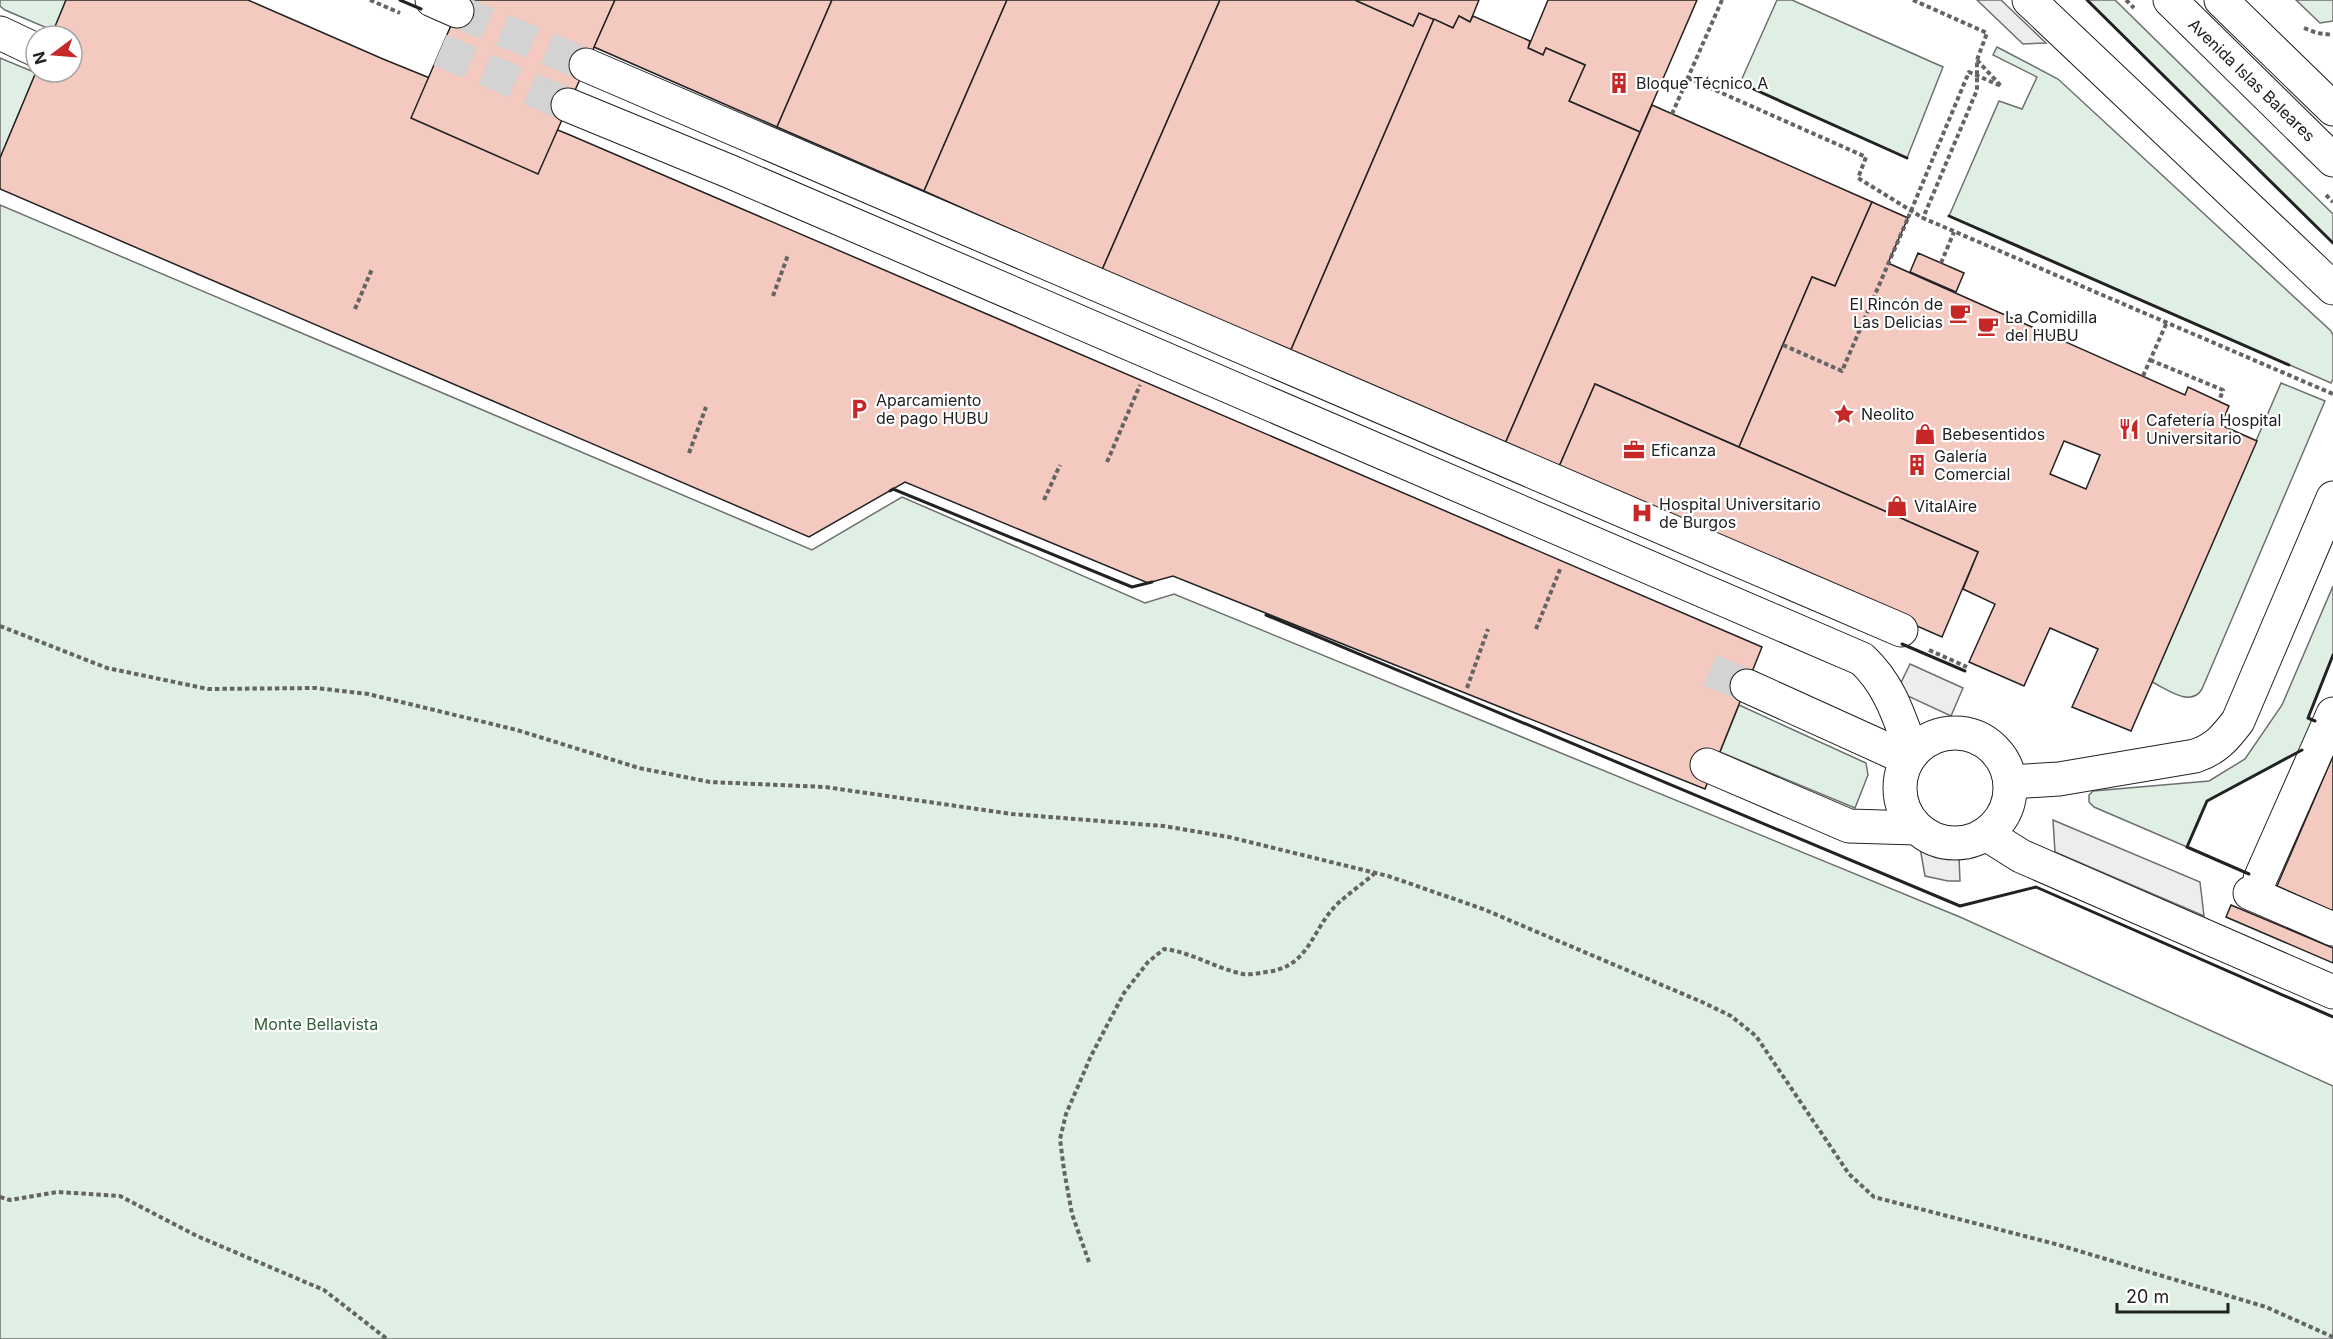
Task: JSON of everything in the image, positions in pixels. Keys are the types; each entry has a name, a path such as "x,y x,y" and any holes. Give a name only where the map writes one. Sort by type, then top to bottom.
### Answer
{"main road":[{"path":"2029,0 2333,288"},
{"name":"Avenida Islas Baleares","path":"2170,0 2333,160"},
{"path":"2221,0 2333,109"},
{"path":"0,33 24,44"},
{"path":"586,65 1910,638"},
{"path":"568,105 731,172 1862,659 1876,673 1890,694 1910,756"},
{"path":"2010,782 2059,779 2196,756 2210,751 2222,741 2238,721 2333,498"},
{"path":"1747,686 1910,756"},
{"path":"2333,714 2255,886 2333,929"},
{"path":"1955,732 1971,735 1985,742 1997,752 2006,766 2010,782 2005,812 1997,824 1986,834 1972,841 1957,844 1942,843 1916,828 1906,816 1899,787 1901,772 1910,756 1924,741 1955,732"},
{"path":"1707,765 1849,825 1916,828"},
{"path":"1986,834 2021,856 2333,992"}],"path":[{"path":"1672,114 1722,0"},
{"path":"1913,0 1988,33 1977,60 1977,90 1923,218"},
{"path":"2298,21 2305,29 2333,35"},
{"path":"1783,345 1842,372 1969,72 2001,86 1977,60"},
{"path":"1688,78 1866,157 1858,178 1923,218 2333,394"},
{"path":"1941,263 1954,232"},
{"path":"773,296 788,255"},
{"path":"356,309 372,269"},
{"path":"2143,376 2167,322"},
{"path":"2150,360 2223,390 2219,401"},
{"path":"1107,462 1140,385"},
{"path":"689,453 706,407"},
{"path":"1044,500 1060,465"},
{"path":"1536,629 1562,567"},
{"path":"0,626 107,668 208,689 316,688 368,694 517,730 639,768 710,782 825,787 1012,814 1162,826 1229,837 1376,872 1483,909 1731,1016 1756,1036 1849,1174 1874,1197 2059,1245 2266,1307 2333,1337"},
{"path":"1467,688 1488,629"},
{"path":"1910,638 1967,667"},
{"path":"1089,1263 1072,1214 1060,1139 1066,1114 1091,1056 1124,993 1148,962 1164,949 1179,951 1214,967 1246,974 1273,972 1292,964 1305,952 1331,910 1376,872"},
{"path":"0,1197 10,1200 57,1192 120,1196 197,1236 324,1290 387,1339"}],"green space":[{"path":"0,0 66,0 57,24 38,24 0,6"},
{"path":"1777,0 1792,0 1943,67 1907,158 1740,83"},
{"path":"2087,0 2115,0 2333,214 2333,243"},
{"path":"2296,0 2333,0 2333,21 2320,23"},
{"path":"1997,47 2058,79 2331,331 2333,335 2333,379 2331,383 1949,216 1999,101 2022,109 2037,77 1993,55"},
{"path":"0,58 24,68 24,84 31,84 0,158"},
{"name":"Monte Bellavista","path":"0,205 812,550 902,497 1145,603 1174,594 1960,917 2333,1086 2333,1339 0,1339"},
{"path":"2281,383 2325,401 2202,689 2192,697 2178,695 2152,682"},
{"path":"2333,586 2333,655 2308,718 2318,723 2308,747 2207,801 2187,847 2094,807 2089,802 2089,795 2093,791 2209,781 2245,759 2282,705"},
{"path":"1739,705 1866,763 1868,775 1855,808 1720,752"}],"shaded area":[{"path":"1977,0 2001,0 2046,43 2023,44"},
{"path":"1910,664 1963,688 1951,716 1897,691"},
{"path":"2053,820 2200,882 2204,916 2055,852"},
{"path":"1919,842 1959,856 1960,881 1925,876"}],"building":[{"name":"Aparcamiento de pago HUBU","path":"66,0 248,0 383,59 570,135 1762,647 1705,789 1173,576 1148,583 905,482 809,537 0,189 0,158 31,84 84,84 84,24 56,24"},
{"path":"462,0 615,0 538,174 411,118"},
{"path":"615,0 832,0 777,127 594,47"},
{"path":"832,0 1007,0 924,191 777,127"},
{"path":"1007,0 1220,0 1102,270 924,191"},
{"path":"1220,0 1355,0 1413,26 1419,13 1434,19 1290,352 1102,270"},
{"path":"1355,0 1479,0 1470,22 1459,16 1453,28 1419,13 1413,26"},
{"name":"Bloque Técnico A","path":"1548,0 1697,0 1640,132 1569,101 1585,65 1546,48 1543,55 1528,48"},
{"path":"1459,16 1470,22 1473,16 1530,41 1528,48 1543,55 1546,48 1585,65 1569,101 1640,132 1504,446 1290,352 1434,19 1453,28"},
{"path":"1652,105 1872,202 1835,286 1812,277 1739,447 1595,384 1558,469 1504,446"},
{"name":"Galería Comercial","path":"1872,202 1908,218 1888,263 2185,395 2188,387 2229,406 2221,425 2257,441 2131,731 2072,707 2098,649 2050,628 2024,686 1969,662 1995,604 1963,589 1978,552 1739,447 1812,277 1835,286","holes":["2064,441 2100,455 2086,489 2050,474"]},
{"path":"1918,253 1964,273 1956,292 1910,272"},
{"path":"1595,384 1978,552 1942,637 1558,469"},
{"path":"2333,756 2333,911 2277,886"},
{"path":"2231,905 2333,948 2333,963 2226,917"}],"tunnel":[{"path":"457,11 586,65"},
{"path":"440,50 568,105"},
{"path":"1710,670 1747,686"}],"wall":[{"path":"400,0 421,9"},
{"path":"2087,0 2333,243"},
{"path":"1740,83 1907,158"},
{"path":"1949,216 2289,365"},
{"path":"890,491 893,489 1132,587 1152,582"},
{"path":"1266,615 1960,906 2036,887 2333,1017"},
{"path":"1902,644 1965,671"},
{"path":"2315,721 2308,718 2333,655"},
{"path":"2249,874 2187,847 2207,801 2302,750"}],"place":[{"name":"Bloque Técnico A","path":"1619,83"},
{"name":"El Rincón de Las Delicias","path":"1960,313"},
{"name":"La Comidilla del HUBU","path":"1988,326"},
{"name":"Aparcamiento de pago HUBU","path":"859,409"},
{"name":"Neolito","path":"1844,414"},
{"name":"Cafetería Hospital Universitario","path":"2129,429"},
{"name":"Bebesentidos","path":"1925,434"},
{"name":"Eficanza","path":"1634,450"},
{"name":"Galería Comercial","path":"1917,465"},
{"name":"VitalAire","path":"1897,506"},
{"name":"Hospital Universitario de Burgos","path":"1642,513"}]}
